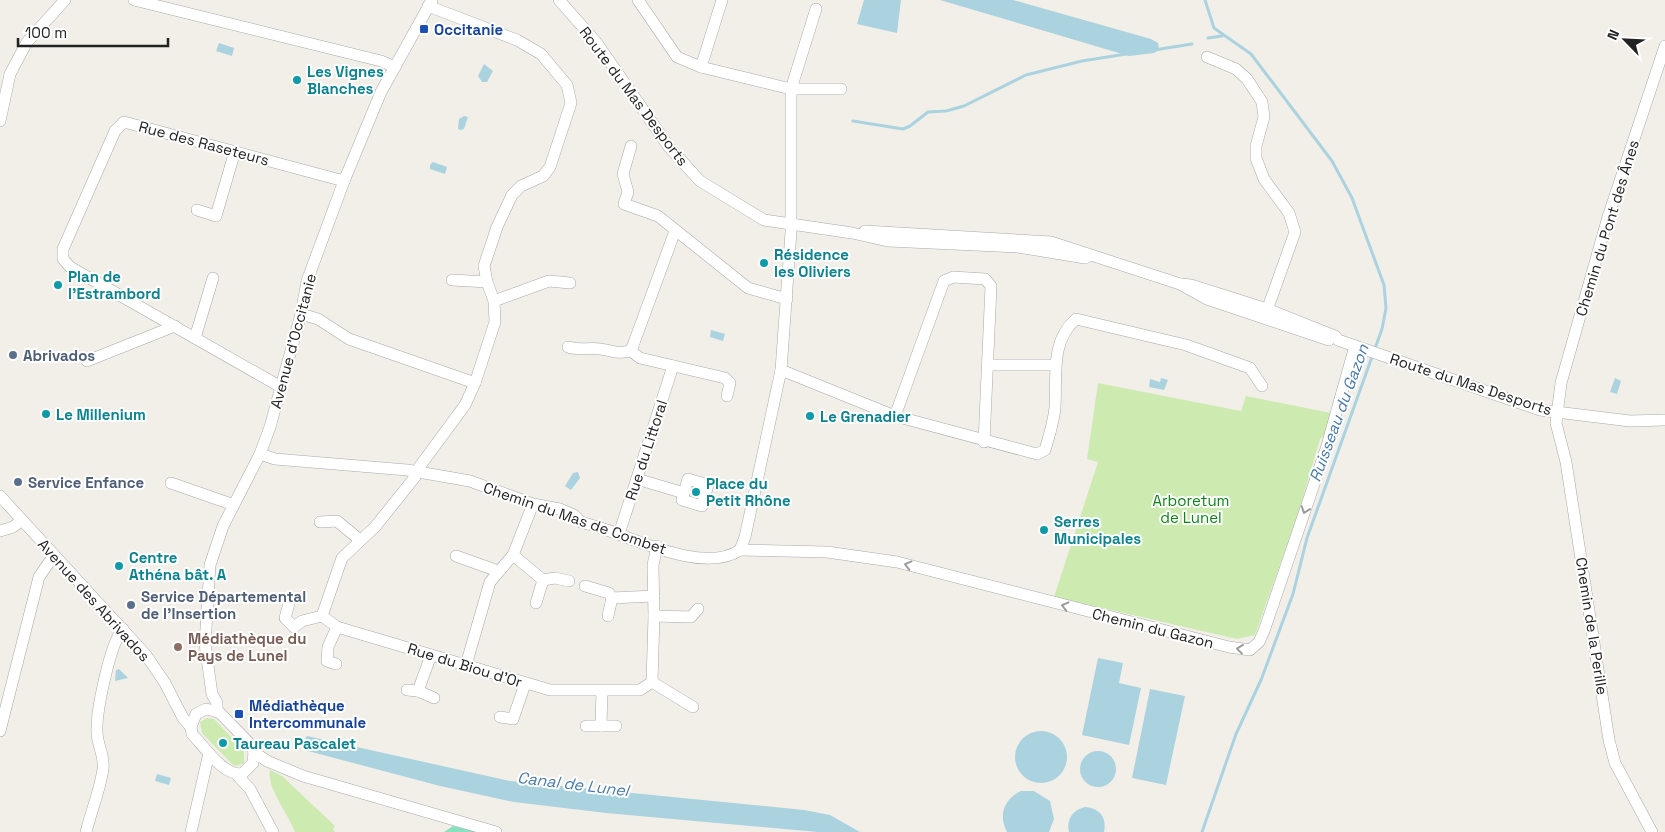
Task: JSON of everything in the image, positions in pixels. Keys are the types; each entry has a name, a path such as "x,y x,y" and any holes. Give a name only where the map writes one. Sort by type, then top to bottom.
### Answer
{"street":[{"path":"0,122 10,74 27,42 65,0"},
{"path":"134,0 381,61 394,68"},
{"name":"Route du Mas Desports","path":"559,0 596,42 669,147 700,181 764,220 852,233 858,231 920,239 1037,240 1051,247 1089,256 1180,284 1191,285 1265,314 1336,336 1338,340 1540,410 1630,421 1665,420"},
{"path":"638,0 677,57 701,67 791,89 840,89"},
{"path":"701,67 722,0"},
{"path":"290,600 285,618 294,627 302,621 322,616 342,558 376,527 466,405 494,322 494,301 487,282 484,266 512,195 521,186 543,176 550,166 571,103 567,85 541,54 517,40 430,3"},
{"name":"Avenue d'Occitanie","path":"191,727 206,712 206,704 212,694 205,644 210,565 223,526 260,454 301,314 307,281 344,181 381,92 430,3"},
{"path":"740,550 745,537 781,370 792,225 791,89 816,9"},
{"name":"Chemin du Pont des Ânes","path":"1556,412 1561,383 1601,238 1665,46"},
{"path":"1207,57 1236,68 1247,79 1262,102 1264,116 1256,146 1256,158 1264,179 1289,213 1295,232 1265,314"},
{"name":"Rue des Raseteurs","path":"175,326 70,267 63,259 62,248 115,131 124,122 344,181"},
{"path":"631,146 623,174 628,192 624,204 658,216 748,288 787,299"},
{"path":"198,210 216,216 235,151"},
{"path":"631,352 675,231"},
{"path":"895,416 944,281 953,277 985,280 991,286 984,442"},
{"path":"195,338 213,278"},
{"path":"452,280 487,282"},
{"path":"494,301 549,281 570,282"},
{"path":"301,314 318,320 349,339 475,383"},
{"path":"781,370 895,416 984,442 1037,454 1045,450 1055,408 1054,365 1067,326 1076,319 1186,346 1250,368 1262,386"},
{"path":"87,361 175,326 267,381 281,387"},
{"path":"568,347 579,350 599,349 615,354 631,352 640,358 725,378 730,383 726,396"},
{"name":"Chemin du Gazon","path":"740,550 827,552 897,562 1229,647 1250,650 1259,642 1359,347"},
{"path":"988,365 1054,365"},
{"name":"Rue du Littoral","path":"620,534 673,366"},
{"name":"Chemin de la Perille","path":"1556,412 1556,423 1566,462 1609,740 1615,763 1652,832"},
{"name":"Chemin du Mas de Combet","path":"260,454 275,458 417,472 470,481 533,504 560,510 593,527 620,534 687,557 714,560 733,555 740,550"},
{"path":"637,479 684,493"},
{"path":"171,483 234,505"},
{"name":"Avenue des Abrivados","path":"0,496 146,655 191,727 192,734 226,769 237,775"},
{"path":"466,665 490,582 514,555 533,504"},
{"path":"0,531 13,527 22,520"},
{"path":"320,522 337,521 360,540"},
{"path":"657,546 652,565 654,596 652,682 694,707"},
{"path":"0,731 40,577 54,555"},
{"path":"514,555 543,580"},
{"path":"456,556 498,571"},
{"path":"543,580 555,578 569,581"},
{"path":"536,603 543,580"},
{"path":"585,586 608,593 612,598"},
{"path":"612,598 654,596"},
{"path":"608,616 612,598"},
{"path":"654,616 691,617 698,609"},
{"name":"Rue du Biou d'Or","path":"322,616 336,626 525,684 566,692 640,690 652,682"},
{"path":"336,626 327,656 327,661 336,664"},
{"path":"86,832 103,769 103,758 97,735 96,720 114,642 122,629"},
{"path":"431,654 413,690 434,698"},
{"path":"500,717 513,719 525,684"},
{"path":"601,726 602,691"},
{"path":"179,710 206,712 251,745 250,789"},
{"path":"586,726 616,726"},
{"path":"192,832 207,772 209,753"},
{"path":"252,761 267,761 303,776 496,832"},
{"path":"252,761 242,774 237,775 250,789 273,832"},
{"path":"207,772 226,769"}],"green space":[{"name":"Arboretum de Lunel","path":"1098,383 1241,411 1246,396 1331,413 1324,436 1320,439 1299,511 1255,635 1237,639 1054,597 1098,462 1087,459"},
{"path":"207,718 214,719 244,751 244,763 236,766 232,764 202,733 200,722"},
{"path":"270,770 282,776 335,826 333,829 335,832 295,832 271,784"},
{"path":"453,826 477,832 444,832"}],"water":[{"path":"864,0 901,0 897,33 857,24"},
{"path":"940,0 1013,0 1151,39 1158,43 1159,50 1154,53 1129,56"},
{"path":"219,43 234,48 232,56 216,51"},
{"path":"484,64 493,71 487,82 482,82 478,76"},
{"path":"464,116 468,117 464,129 458,129 459,119"},
{"path":"433,162 447,167 445,174 430,169 430,165"},
{"path":"711,330 725,334 723,341 710,337"},
{"path":"1161,378 1168,380 1164,390 1149,387 1150,379 1160,382"},
{"path":"1615,378 1621,381 1617,394 1610,392"},
{"path":"578,472 580,478 571,490 565,486 573,473"},
{"path":"1098,658 1123,663 1119,683 1141,688 1129,745 1082,735"},
{"path":"119,669 128,678 115,681 116,670"},
{"path":"1150,689 1185,696 1166,785 1132,778"},
{"path":"1041,731 1051,733 1059,739 1065,747 1067,757 1065,767 1059,775 1051,781 1041,783 1031,781 1023,775 1017,767 1015,757 1017,747 1023,739 1031,733"},
{"name":"Canal de Lunel","path":"307,736 510,781 804,810 830,815 860,832 818,832 606,813 514,802 440,786 308,751 304,747 304,741"},
{"path":"1098,751 1105,752 1111,756 1115,762 1115,776 1111,782 1105,786 1098,787 1091,786 1085,782 1081,776 1080,769 1081,762 1085,756 1091,752"},
{"path":"157,774 171,778 169,785 155,781"},
{"path":"1021,791 1034,791 1050,801 1054,819 1049,832 1007,832 1003,820 1004,808 1010,798"},
{"path":"1085,807 1095,809 1101,815 1105,827 1104,832 1069,832 1068,827 1071,816 1077,810"}],"waterway":[{"name":"Ruisseau du Gazon","path":"1202,832 1236,734 1261,680 1293,594 1307,538 1382,329 1386,308 1384,285 1352,198 1332,161 1251,54 1214,28 1205,0"},
{"path":"1208,38 1222,36"},
{"path":"1154,50 1192,44"},
{"path":"853,121 903,129 928,112 946,111 964,106 1026,75 1082,61 1126,54"}],"place":[{"name":"Occitanie","path":"424,29"},
{"name":"Les Vignes Blanches","path":"297,80"},
{"name":"Résidence les Oliviers","path":"764,263"},
{"name":"Plan de l'Estrambord","path":"58,285"},
{"name":"Abrivados","path":"13,355"},
{"name":"Le Millenium","path":"46,414"},
{"name":"Le Grenadier","path":"810,416"},
{"name":"Service Enfance","path":"18,482"},
{"name":"Place du Petit Rhône","path":"696,492"},
{"name":"Serres Municipales","path":"1044,530"},
{"name":"Centre Athéna bât. A","path":"119,566"},
{"name":"Service Départemental de l'Insertion","path":"131,605"},
{"name":"Médiathèque du Pays de Lunel","path":"178,647"},
{"name":"Médiathèque Intercommunale","path":"239,714"},
{"name":"Taureau Pascalet","path":"223,743"}]}
